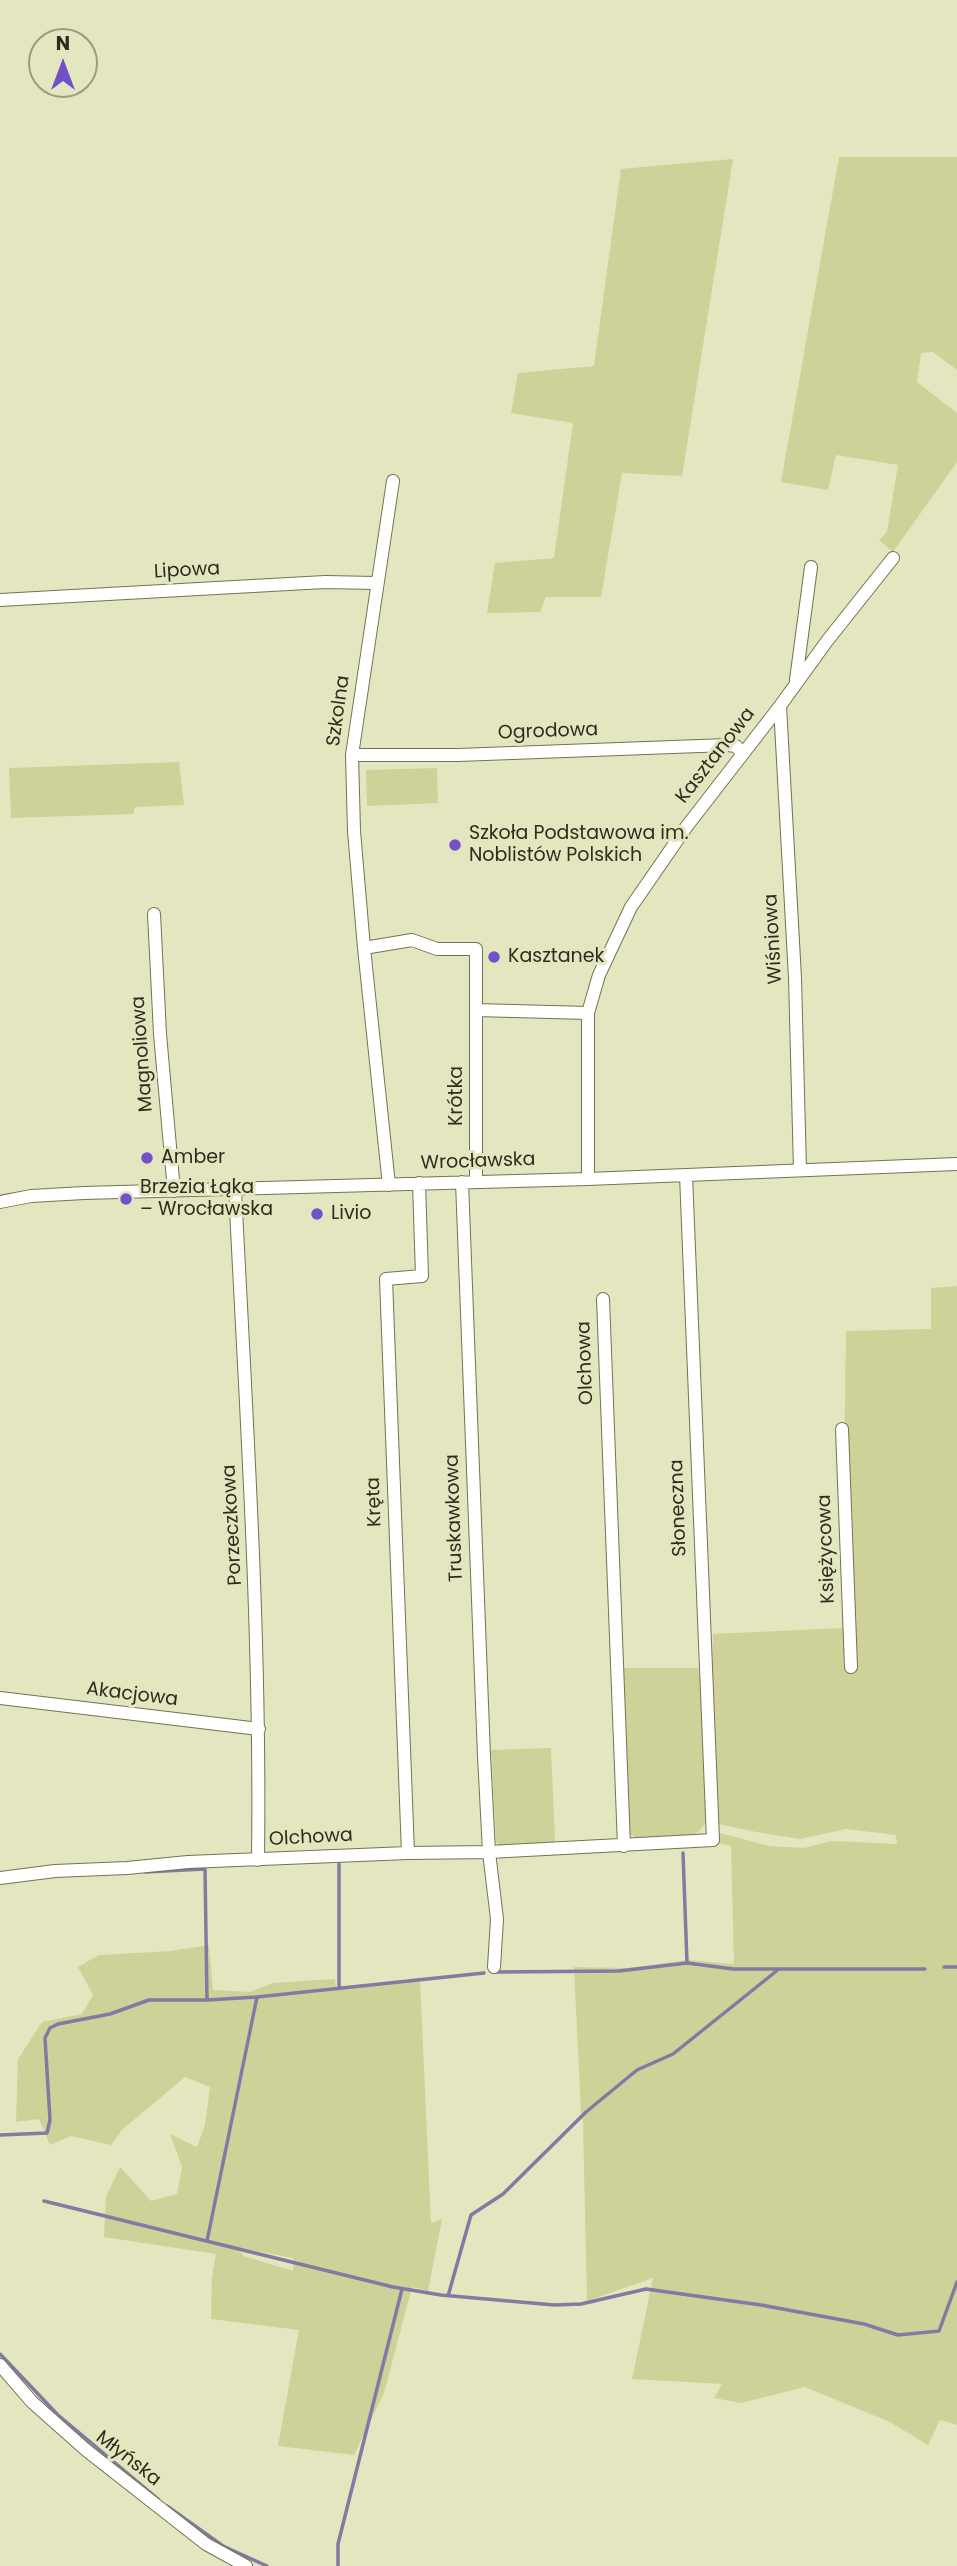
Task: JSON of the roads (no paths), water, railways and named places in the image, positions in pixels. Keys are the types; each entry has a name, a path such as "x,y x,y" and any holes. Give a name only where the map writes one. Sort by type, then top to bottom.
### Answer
{"street":[{"name":"Szkolna","path":"389,1185 364,948 354,831 352,755 393,481"},
{"name":"Kasztanowa","path":"588,1179 588,1013 599,975 631,907 742,752 893,558"},
{"path":"796,684 811,567"},
{"name":"Lipowa","path":"0,600 325,582 376,583"},
{"name":"Wiśniowa","path":"780,706 795,978 800,1170"},
{"name":"Ogrodowa","path":"352,755 458,755 727,745 736,746 742,752"},
{"name":"Magnoliowa","path":"154,914 160,1034 174,1191"},
{"name":"Krótka","path":"364,948 412,940 437,950 476,949 476,1181"},
{"path":"476,1010 588,1013"},
{"name":"Wrocławska","path":"0,1202 31,1196 588,1179 957,1164"},
{"name":"Słoneczna","path":"686,1175 713,1840"},
{"name":"Truskawkowa","path":"462,1182 489,1852 497,1919 494,1967"},
{"name":"Kręta","path":"408,1853 386,1279 422,1276 419,1183"},
{"name":"Porzeczkowa","path":"235,1189 253,1543 259,1729 258,1860"},
{"name":"Olchowa","path":"603,1299 624,1846"},
{"name":"Księżycowa","path":"842,1429 851,1667"},
{"name":"Akacjowa","path":"0,1698 259,1729"},
{"name":"Olchowa","path":"0,1878 55,1871 188,1862 489,1852 713,1840"},
{"name":"Młyńska","path":"0,2365 32,2402 86,2450 206,2544 246,2566"}],"waterway":[{"path":"683,1853 687,1963"},
{"path":"339,1864 339,1987"},
{"path":"145,1872 205,1869 207,2000"},
{"path":"496,1972 619,1971 687,1963 733,1969 925,1969"},
{"path":"944,1967 957,1967"},
{"path":"448,2296 471,2215 503,2194 586,2112 637,2070 673,2054 779,1969"},
{"path":"0,2135 47,2133 50,2120 45,2038 50,2028 58,2024 110,2014 149,2000 257,1997 484,1973"},
{"path":"207,2241 257,1997"},
{"path":"44,2201 393,2287 441,2295 554,2305 581,2304 646,2289 761,2305 864,2324 898,2335 939,2331 957,2282"},
{"path":"338,2566 338,2544 402,2289"},
{"path":"0,2354 58,2415 158,2499"},
{"path":"167,2506 223,2546 267,2566"}],"place":[{"name":"Szkoła Podstawowa im. Noblistów Polskich","path":"455,845"},
{"name":"Kasztanek","path":"494,957"},
{"name":"Amber","path":"147,1158"},
{"name":"Brzezia Łąka – Wrocławska","path":"126,1199"},
{"name":"Livio","path":"317,1214"}]}
